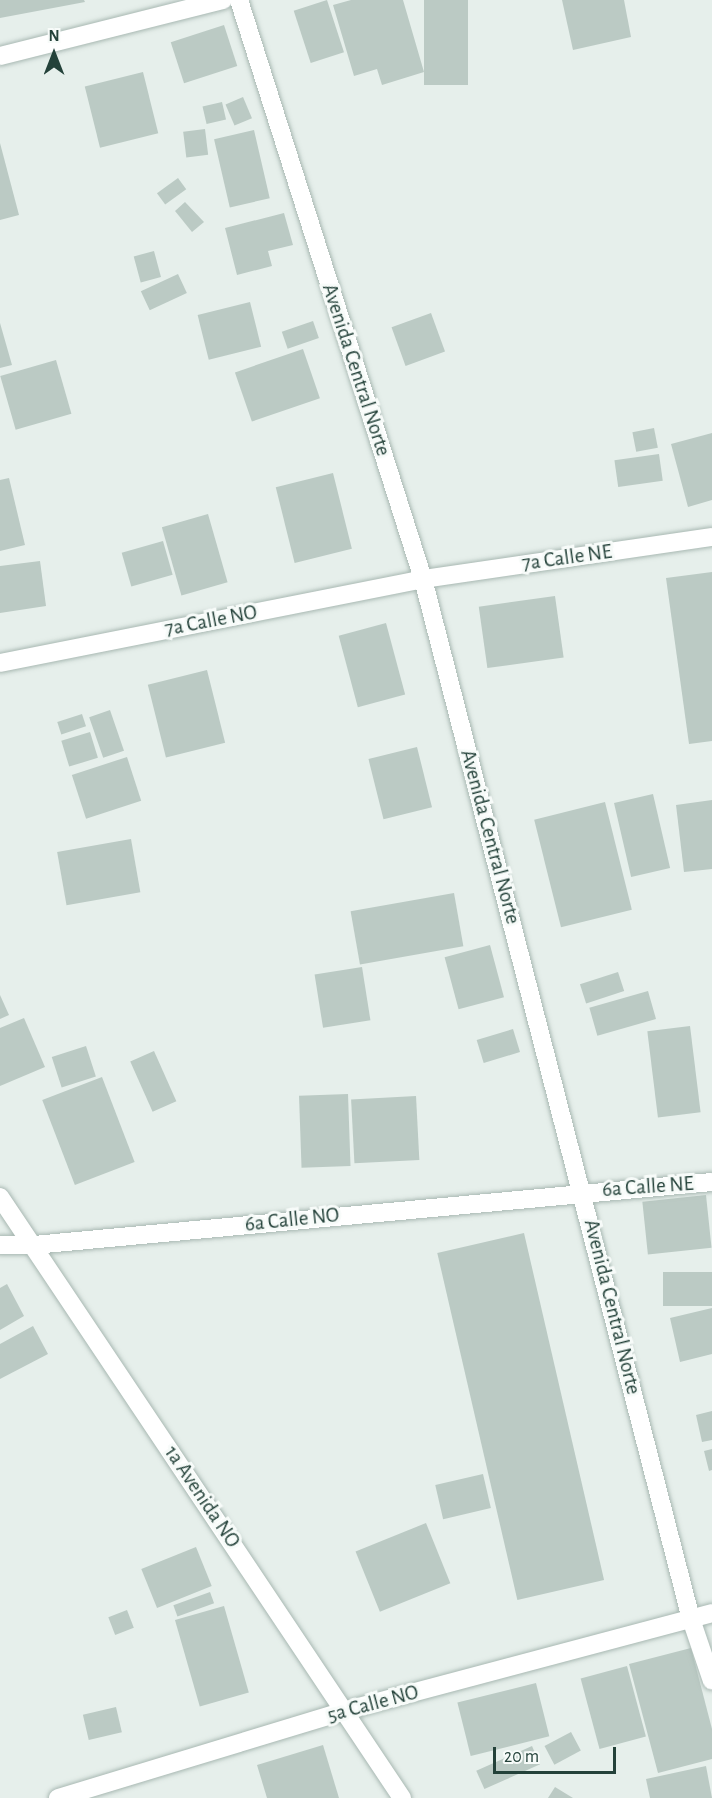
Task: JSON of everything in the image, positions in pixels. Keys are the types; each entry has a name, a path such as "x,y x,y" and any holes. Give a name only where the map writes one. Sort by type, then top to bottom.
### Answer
{"street":[{"path":"0,56 223,0"},
{"name":"Avenida Central Norte","path":"239,0 423,579 583,1191 691,1619 712,1681"},
{"name":"7a Calle NE","path":"423,579 712,537"},
{"name":"7a Calle NO","path":"0,663 423,579"},
{"name":"6a Calle NE","path":"583,1191 712,1182"},
{"name":"6a Calle NO","path":"0,1245 34,1245 583,1191"},
{"name":"1a Avenida NO","path":"0,1197 402,1798"},
{"name":"5a Calle NO","path":"58,1798 344,1711 712,1613"}],"building":[{"path":"0,0 84,0 85,2 0,18"},
{"path":"327,0 344,52 311,63 294,11"},
{"path":"351,0 403,0 424,72 382,85 377,69 354,76 333,5"},
{"path":"424,0 468,0 468,85 424,85"},
{"path":"562,0 624,0 631,37 573,50"},
{"path":"224,25 237,66 184,83 171,42"},
{"path":"143,72 158,133 100,148 85,87"},
{"path":"243,97 252,118 234,126 226,104"},
{"path":"222,102 226,120 207,124 203,106"},
{"path":"205,129 208,155 186,157 183,132"},
{"path":"254,130 270,198 230,207 214,139"},
{"path":"0,143 19,215 0,220"},
{"path":"178,178 186,189 165,205 157,193"},
{"path":"185,202 204,222 192,232 175,211"},
{"path":"284,213 293,245 268,251 272,266 237,275 225,228"},
{"path":"154,251 161,277 141,283 134,256"},
{"path":"178,274 187,293 150,310 141,291"},
{"path":"250,302 261,347 209,360 198,315"},
{"path":"431,313 445,352 406,366 392,327"},
{"path":"313,321 319,338 288,349 282,332"},
{"path":"0,323 12,365 0,368"},
{"path":"303,349 320,398 252,422 235,372"},
{"path":"56,360 71,414 16,430 0,376"},
{"path":"654,428 658,448 636,452 632,432"},
{"path":"712,433 712,500 688,507 671,444"},
{"path":"659,454 663,481 618,487 614,460"},
{"path":"333,473 352,549 295,563 276,487"},
{"path":"9,478 25,545 0,551 0,480"},
{"path":"208,514 228,582 181,595 162,527"},
{"path":"163,541 173,575 131,586 122,553"},
{"path":"40,561 46,606 0,613 0,566"},
{"path":"712,572 712,741 689,744 666,578"},
{"path":"555,596 564,657 487,668 479,607"},
{"path":"386,623 405,694 358,707 339,636"},
{"path":"207,670 225,743 166,758 148,685"},
{"path":"110,710 124,751 103,758 89,717"},
{"path":"82,714 86,726 61,734 57,722"},
{"path":"90,732 98,758 69,767 61,741"},
{"path":"417,747 432,807 383,819 368,759"},
{"path":"127,757 141,801 86,819 72,775"},
{"path":"653,794 670,868 631,877 614,803"},
{"path":"712,800 712,869 684,872 676,805"},
{"path":"605,802 632,910 561,927 534,820"},
{"path":"131,839 140,892 67,905 57,852"},
{"path":"454,893 463,946 360,964 351,911"},
{"path":"490,945 504,997 459,1009 445,957"},
{"path":"362,967 370,1020 323,1028 315,975"},
{"path":"618,972 624,991 586,1003 580,984"},
{"path":"648,991 656,1019 597,1036 589,1008"},
{"path":"0,995 9,1015 0,1019"},
{"path":"24,1018 45,1067 0,1086 0,1028"},
{"path":"690,1026 701,1112 658,1118 647,1031"},
{"path":"513,1029 520,1052 484,1063 477,1040"},
{"path":"86,1046 96,1076 62,1088 52,1057"},
{"path":"154,1051 176,1101 153,1112 130,1062"},
{"path":"102,1077 135,1162 75,1185 42,1100"},
{"path":"348,1094 351,1166 302,1168 299,1096"},
{"path":"416,1096 419,1160 354,1163 351,1099"},
{"path":"706,1195 712,1248 648,1254 642,1202"},
{"path":"524,1233 604,1580 517,1600 437,1253"},
{"path":"663,1272 712,1272 712,1306 663,1306"},
{"path":"7,1284 24,1316 0,1330 0,1288"},
{"path":"712,1308 712,1354 680,1362 670,1318"},
{"path":"33,1326 48,1354 0,1379 0,1344"},
{"path":"712,1411 712,1440 702,1442 696,1415"},
{"path":"712,1449 712,1470 709,1471 704,1451"},
{"path":"483,1474 491,1508 443,1519 435,1485"},
{"path":"426,1523 450,1583 380,1612 356,1551"},
{"path":"196,1547 212,1586 157,1608 141,1569"},
{"path":"210,1592 214,1603 177,1617 173,1605"},
{"path":"224,1606 249,1693 200,1707 175,1620"},
{"path":"127,1610 134,1628 115,1635 108,1617"},
{"path":"691,1648 712,1729 712,1759 658,1773 629,1664"},
{"path":"627,1666 646,1737 600,1749 581,1678"},
{"path":"536,1683 549,1736 471,1756 457,1703"},
{"path":"116,1707 122,1732 89,1740 83,1715"},
{"path":"571,1732 581,1751 554,1765 545,1746"},
{"path":"323,1745 339,1798 267,1798 257,1765"},
{"path":"532,1746 540,1764 484,1789 476,1771"},
{"path":"706,1766 712,1798 650,1798 646,1779"},
{"path":"555,1787 573,1798 548,1798"}]}
